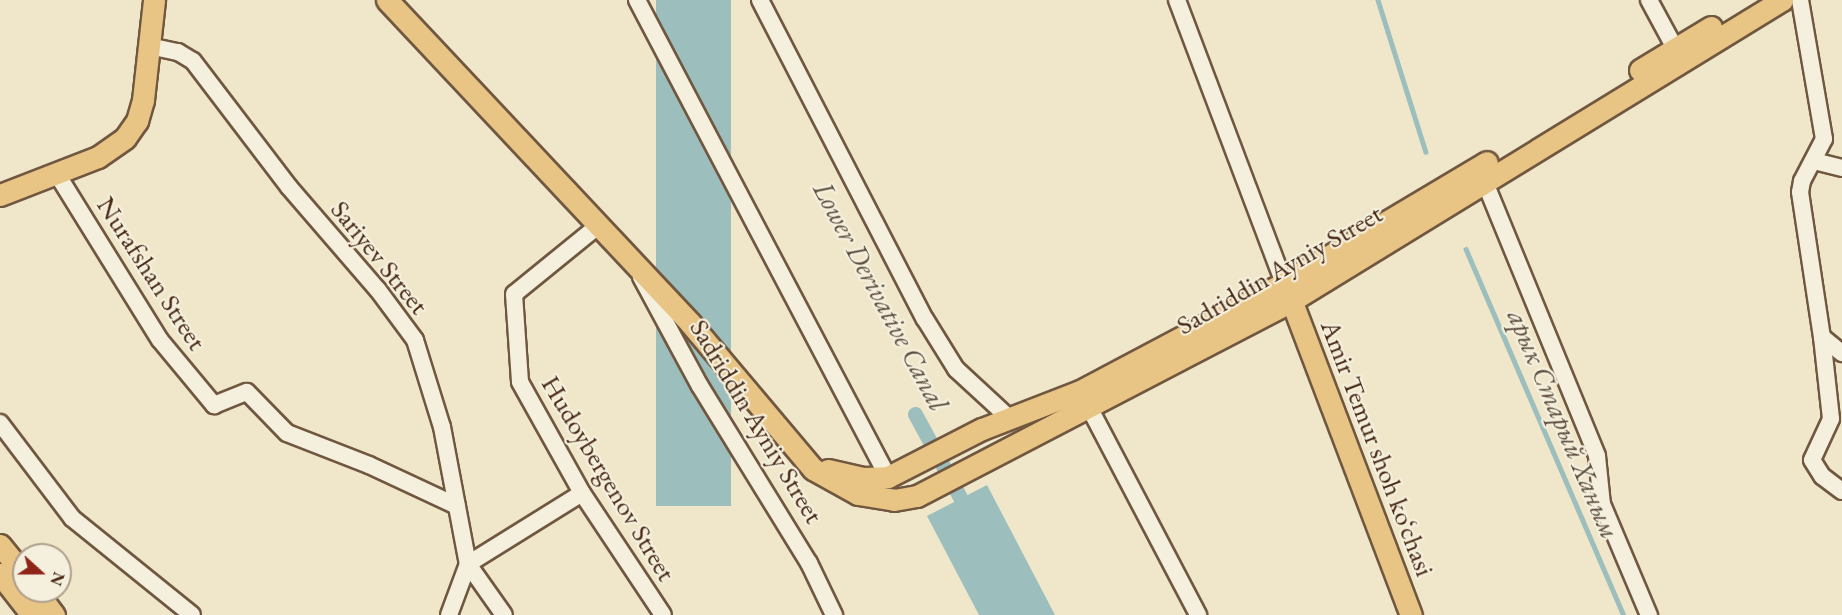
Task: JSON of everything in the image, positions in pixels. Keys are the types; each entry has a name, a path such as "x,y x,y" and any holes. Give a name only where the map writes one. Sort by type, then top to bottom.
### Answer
{"main road":[{"path":"0,195 108,152 132,130 143,100 154,0"},
{"name":"Sadriddin Ayniy Street","path":"387,0 629,257 734,373 793,446 820,475 850,491 894,500 916,496 1089,407 1484,180 1782,0"},
{"name":"Sadriddin Ayniy Street","path":"793,446 815,464 833,472 863,478 895,473 1008,417 1080,391 1288,292 1675,48 1756,0"},
{"name":"Amir Temur shoh ko‘chasi","path":"1288,292 1412,615"},
{"path":"0,545 12,560"},
{"path":"0,574 32,615"}],"street":[{"path":"637,0 895,473"},
{"path":"760,0 925,319 956,369 1008,417"},
{"name":"Amir Temur shoh ko‘chasi","path":"1178,0 1288,292"},
{"path":"1649,0 1675,48"},
{"path":"1800,0 1824,139 1802,181 1800,192 1822,338 1831,419 1812,460 1822,476 1842,491"},
{"name":"Sariyev Street","path":"149,46 178,52 193,61 289,187 378,290 415,340 442,427 468,564 504,615"},
{"path":"1814,161 1842,168"},
{"name":"Nurafshan Street","path":"57,174 160,339 214,405 250,393 286,433 369,465 457,506"},
{"path":"1484,180 1597,456 1602,504 1649,615"},
{"name":"Hudoybergenov Street","path":"599,225 514,294 520,382 582,493 663,615"},
{"name":"Sadriddin Ayniy Street","path":"629,257 700,386 809,564 834,615"},
{"path":"1822,338 1842,353"},
{"path":"1089,407 1198,615"},
{"path":"0,423 72,518 192,615"},
{"path":"448,615 468,564 582,493"}],"water":[{"path":"656,0 731,0 731,506 656,506"},
{"path":"987,485 1055,615 979,615 927,516"}],"waterway":[{"name":"арык Старый Ханым","path":"1378,0 1426,152"},
{"name":"арык Старый Ханым","path":"1466,249 1624,615"},
{"name":"Lower Derivative Canal","path":"915,414 969,514"}]}
